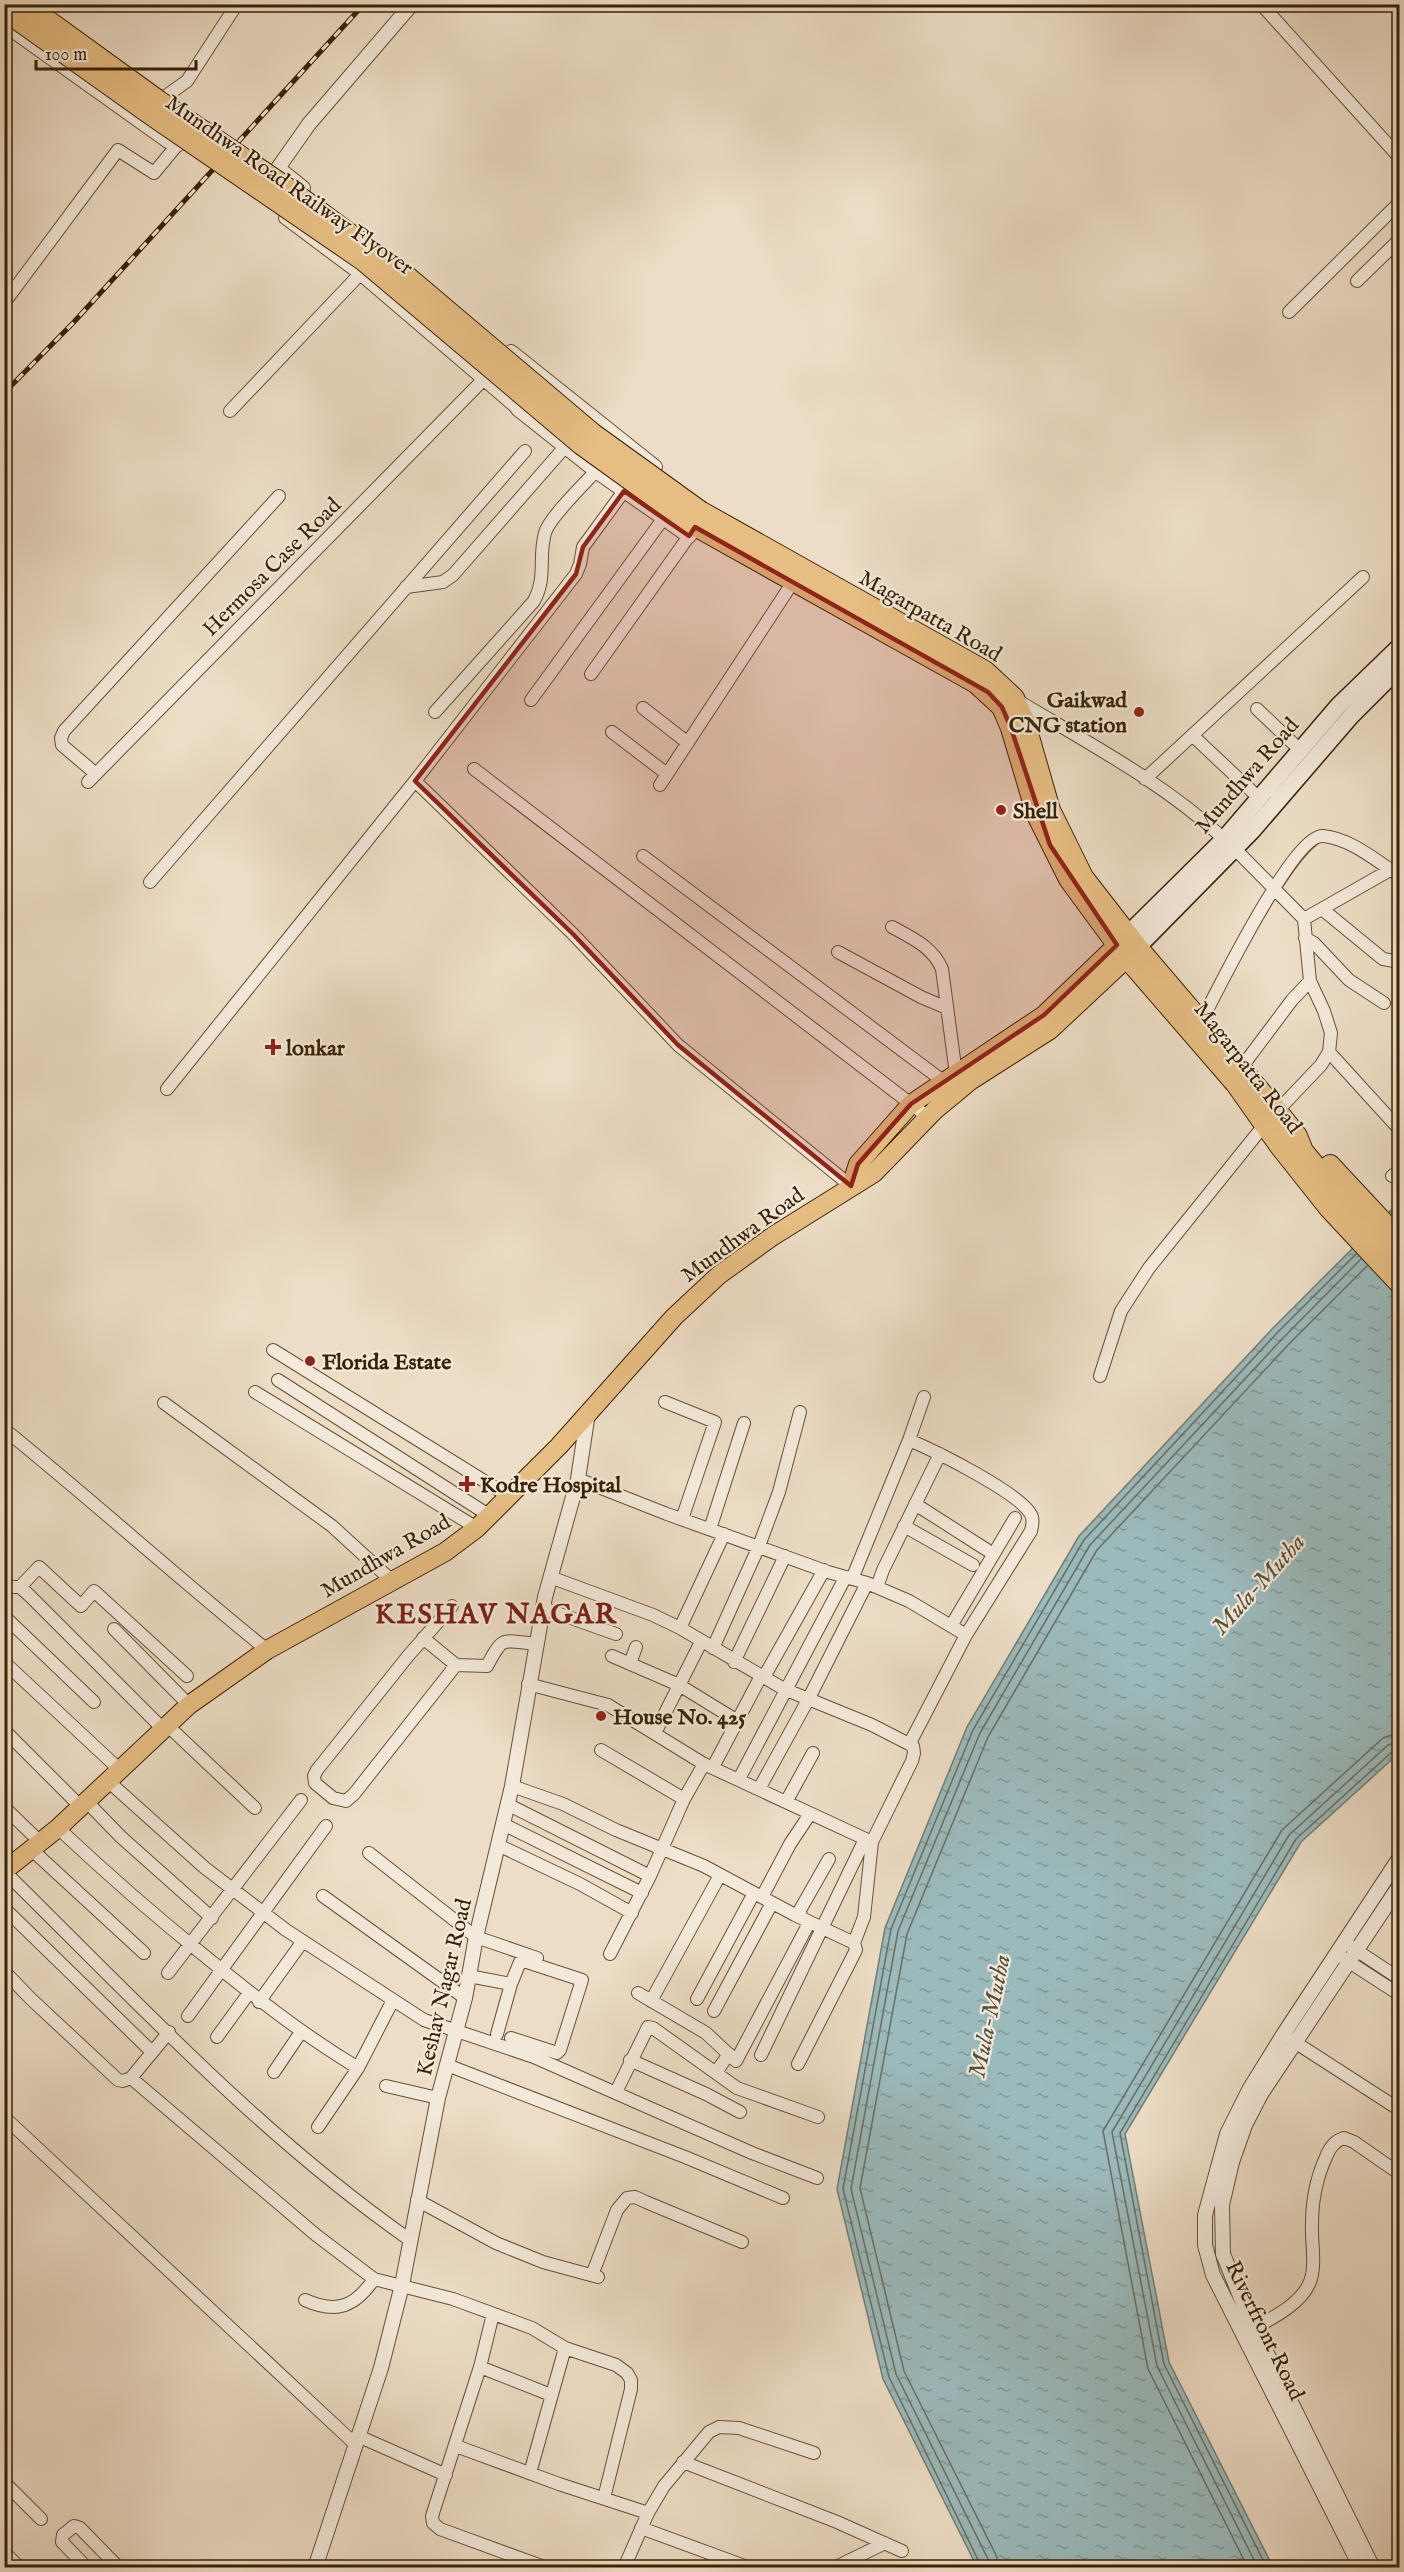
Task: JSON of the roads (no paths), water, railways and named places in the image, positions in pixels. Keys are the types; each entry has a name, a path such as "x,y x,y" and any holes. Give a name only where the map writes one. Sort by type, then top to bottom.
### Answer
{"highway":[{"name":"Mundhwa Road Railway Flyover","path":"23,4 289,189 404,274 700,526"},
{"name":"Mundhwa Road Railway Flyover","path":"5,20 150,114 364,261 582,445 700,526"},
{"name":"Magarpatta Road","path":"700,526 793,582 976,683 1002,706 1011,728 1036,815 1069,879 1128,946 1236,1083 1272,1118"},
{"name":"Magarpatta Road","path":"700,526 984,671 1014,698 1024,723 1050,810 1083,877 1128,946 1202,1020 1241,1068 1272,1118"},
{"path":"1272,1118 1288,1141 1302,1151 1400,1301"},
{"path":"1336,1203 1400,1240"},
{"path":"1336,1203 1400,1261"},
{"path":"1336,1203 1400,1284"}],"main road":[{"name":"Mundhwa Road","path":"1229,844 1259,798 1300,750 1354,689 1400,646"},
{"name":"Mundhwa Road","path":"4,1871 58,1828 189,1705 267,1650 444,1552 477,1528 559,1446 588,1410 642,1352 719,1275 773,1236 874,1173 928,1117 970,1081 1050,1030 1128,946 1399,669"},
{"name":"Mundhwa Road","path":"851,1186 858,1164 911,1104 1044,1015 1128,946"}],"street":[{"path":"23,4 5,20 139,121 168,141 178,144"},
{"path":"4,303 118,150 154,173 195,120 190,113 40,4"},
{"path":"166,96 187,81 237,4"},
{"path":"412,4 309,124 278,168 388,251 544,379 706,505 700,526 591,674"},
{"path":"1261,4 1400,158"},
{"path":"262,202 360,274 564,448 663,519 700,526"},
{"path":"1289,312 1400,202"},
{"path":"1357,281 1400,238"},
{"path":"230,411 360,274"},
{"path":"518,409 544,379"},
{"name":"Hermosa Case Road","path":"279,496 64,731 61,738 62,745 92,778 483,380"},
{"path":"406,587 443,582 453,575 564,448"},
{"path":"150,882 525,451"},
{"path":"435,712 534,601 543,575 546,530 596,471"},
{"path":"167,1089 415,781 576,574 583,547 624,491"},
{"path":"531,699 663,519"},
{"path":"1145,779 1364,577"},
{"path":"660,785 793,582"},
{"path":"1014,698 1145,779 1200,818 1275,887 1304,919 1310,981 1331,1033 1329,1052 1321,1065 1272,1118 1149,1268 1121,1311 1100,1376"},
{"path":"643,708 688,743"},
{"path":"1257,709 1300,750"},
{"path":"612,732 667,774"},
{"path":"1192,735 1259,798"},
{"path":"474,769 928,1117"},
{"path":"415,781 573,934 678,1045 851,1186"},
{"path":"1202,1020 1275,887 1299,851 1310,840 1322,836 1351,846 1395,873"},
{"path":"644,856 950,1077"},
{"path":"1304,919 1395,873"},
{"path":"1322,909 1383,959 1400,962"},
{"path":"892,927 924,946 938,959 942,969 947,1008 950,1077"},
{"path":"1305,938 1314,943 1349,980 1384,1003"},
{"path":"838,952 921,997 947,1008"},
{"path":"1241,1068 1292,1000 1310,981"},
{"path":"1329,1052 1400,1130"},
{"path":"273,1350 510,1497"},
{"path":"278,1380 490,1516"},
{"path":"255,1392 477,1528"},
{"path":"739,1779 784,1689 849,1578 909,1440 924,1397"},
{"path":"665,1402 716,1422 682,1519"},
{"path":"164,1403 332,1526 391,1580"},
{"name":"Keshav Nagar Road","path":"315,2568 381,2368 402,2285 438,2098 465,1998 476,1937 512,1786 543,1608 578,1479 588,1410"},
{"path":"713,1648 759,1546 779,1492 800,1412"},
{"path":"710,1529 744,1423"},
{"path":"4,1429 94,1502 195,1592 267,1650"},
{"path":"909,1440 940,1454 1019,1500 1032,1517 1031,1531 966,1635 910,1743"},
{"path":"759,1789 904,1526 940,1454"},
{"path":"578,1479 682,1519 872,1585 909,1601 966,1635"},
{"path":"915,1504 987,1550"},
{"path":"951,1626 1015,1518"},
{"path":"904,1526 973,1565"},
{"path":"680,1628 724,1534"},
{"path":"734,1662 785,1556"},
{"path":"20,1587 39,1567 81,1606 94,1591 187,1676"},
{"path":"610,1954 642,1893 684,1799 709,1766 824,1570"},
{"path":"550,1577 653,1615 680,1628 734,1662 784,1689 910,1743 915,1753 868,1840 761,2055"},
{"path":"4,1591 10,1587 20,1587 165,1728 255,1808"},
{"path":"452,1606 423,1638 317,1770 314,1776 315,1783 333,1798 346,1801 354,1794 456,1665"},
{"path":"543,1608 616,1634"},
{"path":"4,1617 93,1702"},
{"path":"114,1629 189,1705"},
{"path":"423,1638 456,1665 487,1666 497,1645 505,1641 537,1644"},
{"path":"655,1733 701,1642"},
{"path":"630,1664 636,1647"},
{"path":"612,1656 679,1685 736,1720"},
{"path":"4,1662 114,1776 234,1890 303,1941 393,2000 424,2019 534,2056 752,2153 816,2178"},
{"path":"528,1684 608,1705 709,1766 868,1840"},
{"path":"4,1730 83,1804 212,1918"},
{"path":"601,1750 684,1799"},
{"path":"786,1802 813,1753"},
{"path":"512,1786 563,1804 626,1834 662,1848 854,1943"},
{"path":"168,1973 301,1800"},
{"path":"507,1804 650,1876"},
{"path":"4,1807 35,1845 144,1953"},
{"path":"714,2011 763,1898 790,1844 810,1814"},
{"path":"503,1824 642,1893"},
{"path":"188,2016 223,1971 326,1826"},
{"path":"58,1828 259,2002 358,2068"},
{"path":"798,2064 855,1950 854,1943 864,1917 868,1840"},
{"path":"498,1845 580,1884 632,1913"},
{"path":"369,1853 476,1937 541,1960"},
{"name":"Riverfront Road","path":"1373,2568 1314,2461 1249,2332 1223,2254 1222,2205 1232,2162 1245,2125 1289,2038 1340,1947 1400,1857"},
{"path":"805,1920 800,1911 829,1859"},
{"path":"4,1871 196,2061 334,2185 410,2240"},
{"path":"651,2001 720,1875"},
{"name":"Riverfront Road","path":"1289,2038 1352,1956 1400,1885"},
{"path":"323,1896 465,1998"},
{"path":"697,1999 763,1898"},
{"path":"4,1908 152,2052"},
{"path":"638,1993 706,2033 736,2061 805,1920"},
{"path":"259,2002 303,1941"},
{"path":"1340,1947 1400,1995"},
{"path":"1352,1956 1400,1978"},
{"path":"497,2034 516,1967 520,1962 527,1962 582,1980 560,2050 556,2053 511,2038"},
{"path":"4,1971 109,2073 123,2081 131,2078 169,2032"},
{"path":"469,1976 511,1984"},
{"path":"772,1991 787,2000"},
{"path":"217,2037 249,1993"},
{"path":"318,2127 358,2068 393,2000"},
{"path":"616,2092 645,2029 648,2027 653,2028 737,2088 818,2117"},
{"path":"274,2072 302,2032"},
{"path":"1289,2038 1400,2110"},
{"path":"719,2068 729,2054"},
{"path":"630,2060 740,2112"},
{"path":"447,2065 685,2157 783,2199"},
{"path":"131,2078 307,2227 374,2279 453,2299 532,2328 565,2348 616,2365 627,2373 631,2380 631,2389 604,2498"},
{"path":"386,2086 438,2098"},
{"path":"4,2117 357,2440 446,2475"},
{"path":"1249,2332 1299,2298 1310,2281 1316,2184 1325,2159 1334,2143 1344,2138 1354,2142 1400,2174"},
{"path":"417,2200 496,2243 543,2262 595,2276 617,2210 627,2198 640,2199 742,2242"},
{"path":"305,2300 321,2307 336,2308 355,2301 363,2295 374,2279"},
{"path":"494,2314 456,2446 432,2516 433,2523 440,2529 547,2568"},
{"path":"530,2473 565,2348"},
{"path":"480,2367 551,2395"},
{"path":"624,2568 648,2513 664,2486 709,2432 728,2426 814,2453"},
{"path":"456,2446 648,2513"},
{"name":"Riverfront Road","path":"1314,2461 1361,2568"},
{"path":"683,2462 885,2542 902,2551"},
{"path":"4,2482 41,2519"},
{"path":"87,2568 62,2542 63,2535 74,2526 80,2528 119,2568"},
{"path":"641,2528 750,2568"},
{"path":"834,2568 885,2542"},
{"path":"4,2552 20,2568"}],"water":[{"name":"Mula-Mutha","path":"1399,1202 1399,1753 1301,1842 1125,2134 1169,2362 1273,2567 977,2567 883,2379 837,2189 885,1928 967,1727 1079,1536 1273,1328"}],"railway":[{"path":"4,393 73,323 364,4"}],"place":[{"name":"Gaikwad CNG station","path":"1139,712"},
{"name":"Shell","path":"1001,810"},
{"name":"lonkar","path":"273,1047"},
{"name":"Florida Estate","path":"310,1361"},
{"name":"Kodre Hospital","path":"467,1484"},
{"name":"House No. 425","path":"601,1716"}],"district":[{"name":"KESHAV NAGAR","path":"496,1613"}]}
